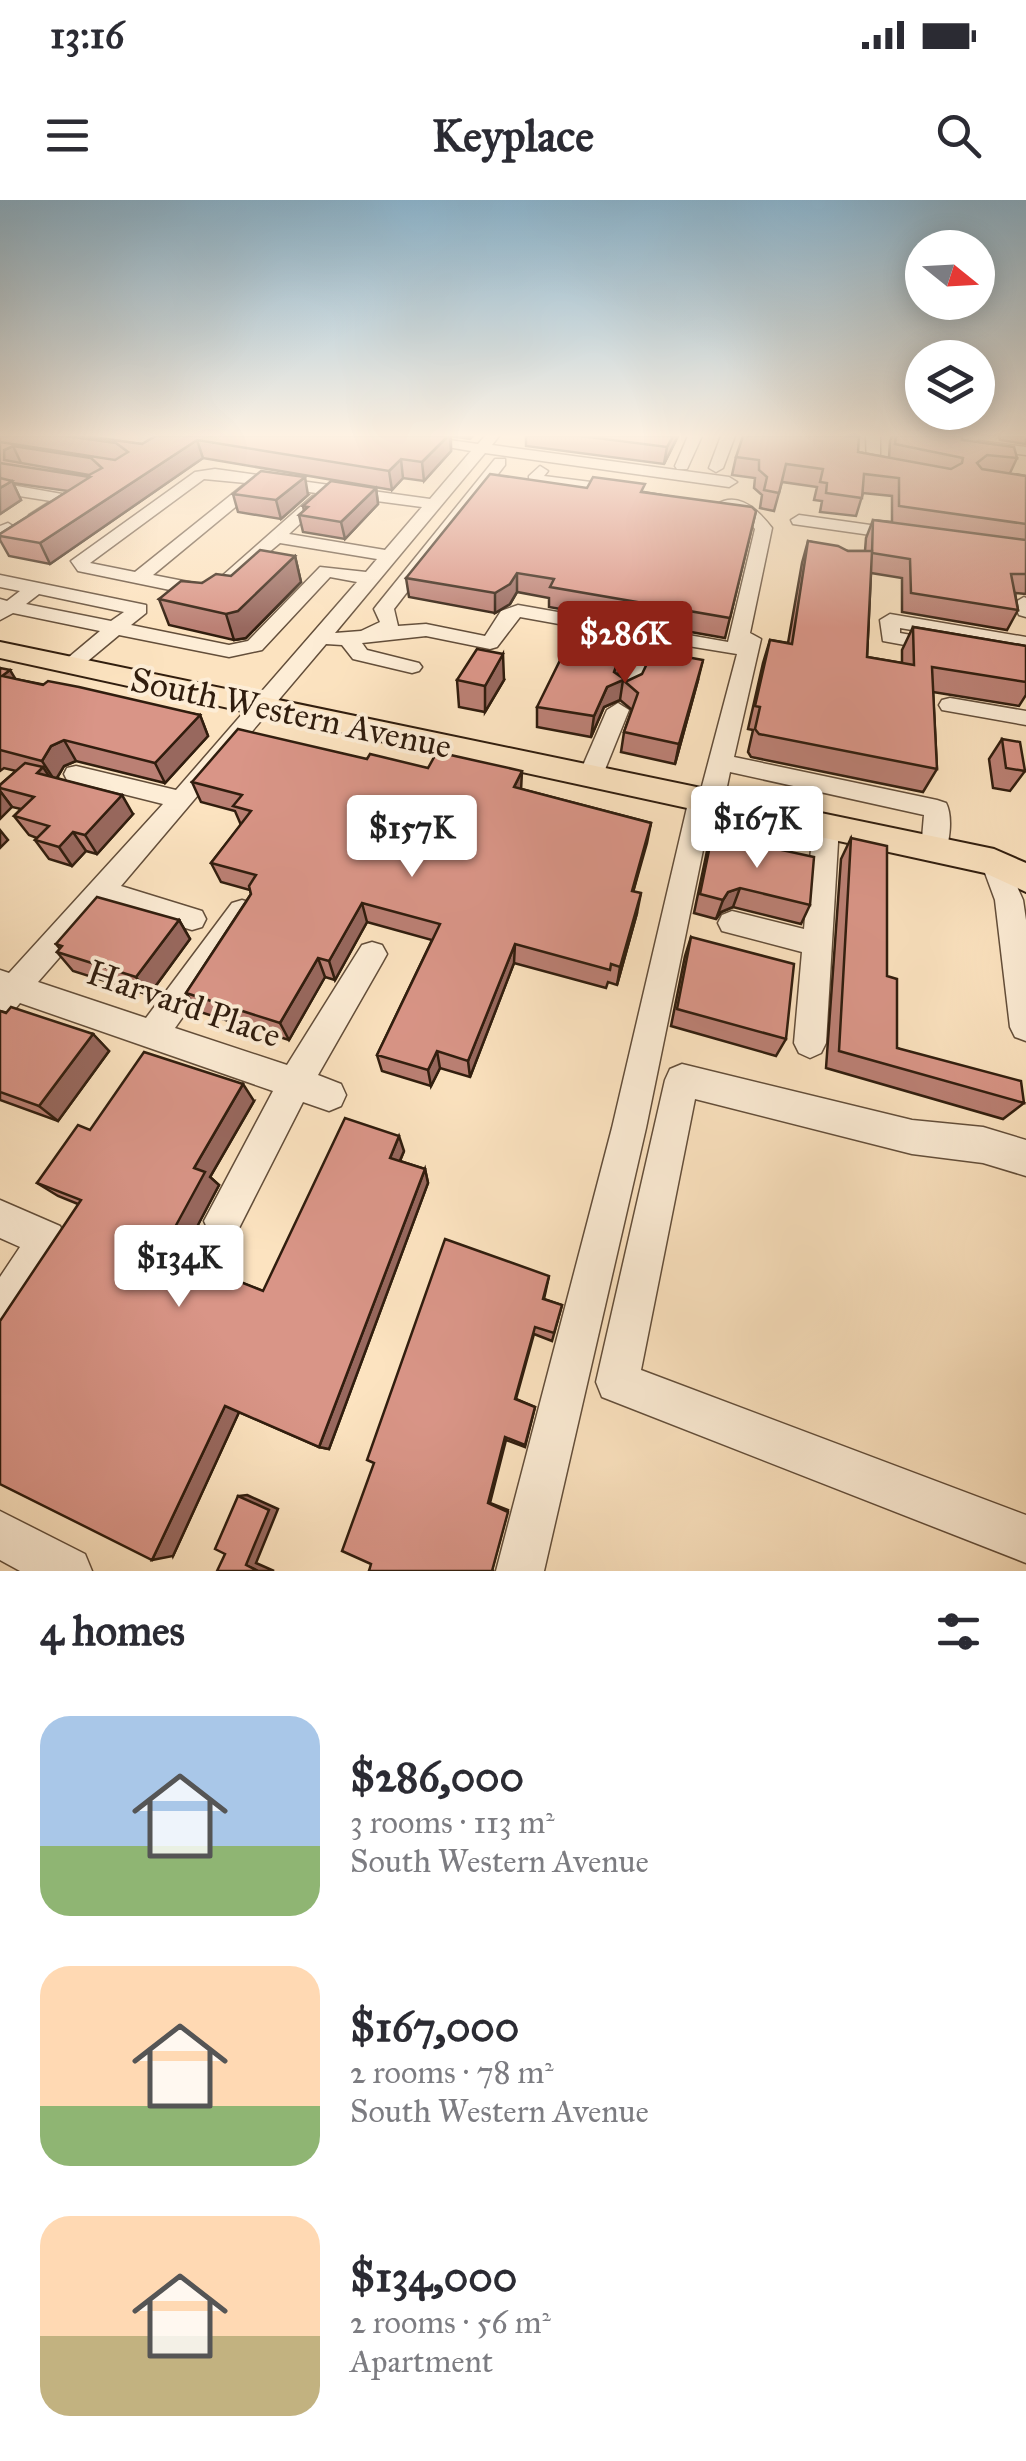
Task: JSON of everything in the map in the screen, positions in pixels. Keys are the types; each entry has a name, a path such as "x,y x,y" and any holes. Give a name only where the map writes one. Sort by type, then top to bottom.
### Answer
{"main road":[{"name":"South Western Avenue","path":"0,650 934,850 1010,861 1026,879"}],"street":[{"path":"34,518 58,500"},
{"path":"165,500 80,561 84,567 199,590 219,588 318,500"},
{"path":"139,578 235,500"},
{"path":"405,500 433,504"},
{"path":"4,992 180,800 369,578 381,554 436,500"},
{"path":"379,634 390,623 384,610 470,500"},
{"path":"318,637 348,639 426,630 490,643 508,615 518,611 733,649 738,642 764,528 746,508 707,503"},
{"path":"799,520 919,537"},
{"path":"844,546 847,527"},
{"path":"276,537 381,554"},
{"path":"3,609 228,651 245,650 254,646 326,571 369,578"},
{"path":"0,581 138,609 70,666"},
{"path":"3,609 36,588"},
{"path":"1026,643 890,620 890,637 1026,660"},
{"path":"590,776 639,655 609,646 618,630"},
{"path":"520,1571 751,638"},
{"path":"348,639 360,655 412,667"},
{"path":"950,705 1026,718"},
{"path":"722,762 937,809 934,850"},
{"path":"76,774 180,800"},
{"path":"712,802 716,842 824,867"},
{"path":"810,1043 826,826"},
{"path":"1010,861 1009,900 1026,1027"},
{"path":"100,891 192,919"},
{"path":"152,1035 242,911"},
{"path":"732,923 818,944"},
{"path":"222,1221 295,1083 372,954"},
{"name":"Harvard Place","path":"4,992 152,1035 329,1095"},
{"path":"1026,1158 984,1145 912,1137 682,1080 617,1382 1026,1540"},
{"path":"0,1220 47,1239 0,1313"},
{"path":"0,1534 68,1571"}],"building":[{"path":"54,500 106,500 40,543 0,534"},
{"path":"310,500 364,500 341,522 299,515 308,507 303,506"},
{"path":"469,500 700,500 752,507 756,511 730,618 550,587 554,579 517,573 510,584 495,593 406,578"},
{"path":"899,500 1026,500 1026,524 899,506"},
{"path":"873,520 1026,540 1026,574 1011,574 1018,610 911,593 910,559 872,553"},
{"path":"808,541 848,551 872,551 867,657 914,665 913,627 1026,646 1026,682 932,667 937,769 759,734 755,729 760,707 755,706 770,640 792,644"},
{"path":"260,550 295,556 238,611 226,614 159,599 181,581 202,583 216,574 231,576"},
{"path":"574,632 625,641 614,672 627,681 642,674 653,651 703,660 679,744 624,732 638,693 623,680 607,687 594,716 537,707"},
{"path":"477,649 503,654 485,686 457,680"},
{"path":"0,668 10,670 2,676 43,685 48,681 79,687 200,715 155,763 64,740 51,746 42,761 0,750"},
{"path":"238,729 367,759 370,754 428,768 437,752 522,771 514,787 651,823 632,891 641,893 620,967 611,964 610,970 515,944 468,1061 437,1051 428,1070 377,1055 440,924 362,903 329,961 318,958 280,1023 186,993 251,894 249,886 256,875 211,863 251,811 233,806 242,795 192,782"},
{"path":"1002,739 1020,742 1025,771 1006,768"},
{"path":"25,763 43,767 37,773 122,795 85,835 73,832 59,847 35,840 49,826 14,816 34,797 0,788"},
{"path":"713,831 721,837 814,857 810,905 740,888 728,892 723,900 700,894"},
{"path":"851,838 887,846 887,976 897,979 897,1048 1021,1081 1024,1103 839,1051"},
{"path":"97,897 179,920 136,977 57,952 62,946 56,944"},
{"path":"691,937 794,964 786,1039 677,1009"},
{"path":"11,1007 93,1034 39,1106 0,1092 0,1011 6,1013"},
{"path":"144,1052 243,1084 194,1168 205,1172 162,1251 263,1291 345,1118 399,1136 390,1158 425,1169 319,1447 225,1406 152,1560 0,1484 0,1321 81,1200 37,1183 78,1125 90,1130"},
{"path":"445,1239 549,1276 543,1299 562,1305 554,1333 535,1327 515,1399 535,1407 525,1445 505,1437 488,1503 508,1512 492,1571 369,1571 371,1564 342,1551 374,1463 367,1460"},
{"path":"238,1496 269,1510 246,1565 258,1571 217,1571 225,1554 215,1549"}]}
